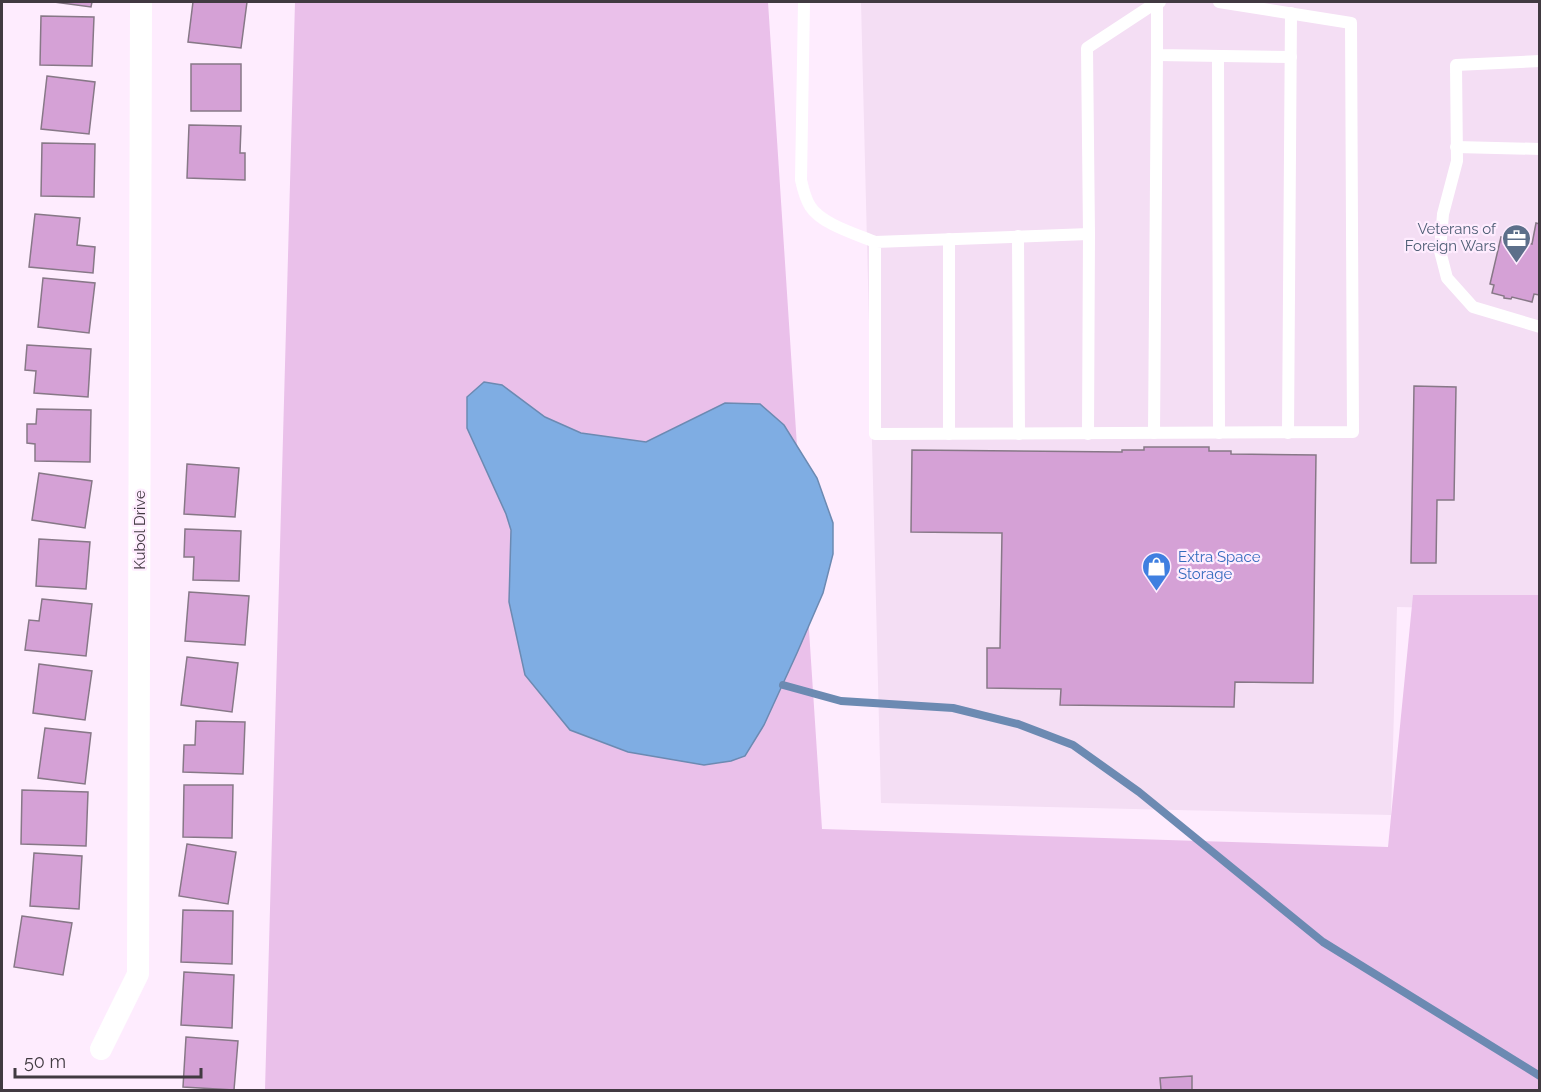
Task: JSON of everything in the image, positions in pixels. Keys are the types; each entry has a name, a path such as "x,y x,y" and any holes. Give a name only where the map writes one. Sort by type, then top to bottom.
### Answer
{"street":[{"name":"Kubol Drive","path":"101,1049 138,974 141,2"}],"lane":[{"path":"804,2 801,180 804,196 821,219 875,242 1089,234"},
{"path":"1154,433 1158,2"},
{"path":"1088,434 1087,48 1158,2"},
{"path":"875,242 875,434 1353,432 1350,23 1219,2"},
{"path":"1288,433 1291,13"},
{"path":"1157,55 1291,57"},
{"path":"1218,56 1219,433"},
{"path":"1539,62 1456,65 1456,161 1443,214 1440,251 1447,278 1473,307 1539,327"},
{"path":"1456,147 1539,149"},
{"path":"1018,236 1019,434"},
{"path":"949,239 949,434"}],"shaded area":[{"path":"295,2 768,2 822,829 1388,847 1413,595 1539,595 1539,1090 265,1090"},
{"path":"861,2 1539,2 1539,610 1397,607 1391,815 881,803"}],"water":[{"path":"484,382 502,385 545,417 581,433 646,442 725,403 760,404 784,425 817,478 833,523 833,554 823,593 797,653 764,725 745,756 731,761 704,765 628,752 570,730 525,675 509,602 511,530 467,428 467,397"}],"building":[{"path":"54,2 92,2 91,7"},
{"path":"193,2 247,2 241,48 188,42"},
{"path":"41,16 94,17 92,66 40,65"},
{"path":"191,64 241,64 241,111 191,111"},
{"path":"47,76 95,82 89,134 41,129"},
{"path":"189,125 241,126 240,153 245,153 245,180 187,178"},
{"path":"42,143 95,144 94,197 41,196"},
{"path":"35,214 80,218 77,245 95,247 93,273 29,267"},
{"name":"Veterans of Foreign Wars","path":"1536,223 1540,224 1540,295 1534,294 1532,302 1512,297 1511,299 1504,298 1504,296 1492,293 1494,285 1490,284 1501,237 1532,244"},
{"path":"43,278 95,283 89,333 38,327"},
{"path":"27,345 91,349 88,397 34,393 36,371 25,370"},
{"path":"1414,386 1456,387 1454,500 1437,500 1436,563 1411,563"},
{"path":"37,409 91,410 90,462 35,461 35,444 27,443 27,424 36,424"},
{"name":"Extra Space Storage","path":"1144,447 1209,447 1209,451 1231,451 1231,454 1316,455 1313,683 1235,682 1234,707 1060,705 1061,689 987,688 987,648 1000,648 1002,533 911,532 912,450 1122,452 1122,450 1144,450"},
{"path":"187,464 239,468 235,517 184,514"},
{"path":"39,473 92,481 85,528 32,520"},
{"path":"185,529 241,531 239,581 193,580 194,557 184,557"},
{"path":"39,539 90,542 86,589 36,586"},
{"path":"189,592 249,596 245,645 185,641"},
{"path":"42,599 92,604 86,656 25,650 29,620 39,621"},
{"path":"187,657 238,663 232,712 181,705"},
{"path":"39,664 92,671 85,720 33,713"},
{"path":"196,721 245,722 243,774 183,772 184,745 195,745"},
{"path":"45,728 91,733 85,784 38,778"},
{"path":"184,785 233,785 232,838 183,837"},
{"path":"22,790 88,792 86,846 21,844"},
{"path":"187,844 236,852 228,904 179,896"},
{"path":"34,853 82,856 79,909 30,906"},
{"path":"183,910 233,911 232,964 181,962"},
{"path":"22,916 72,923 63,975 14,967"},
{"path":"184,972 234,975 232,1028 181,1025"},
{"path":"186,1037 238,1041 234,1090 183,1087"},
{"path":"1192,1076 1192,1090 1161,1090 1160,1078"}],"waterway":[{"path":"783,685 841,701 953,708 1018,724 1073,745 1139,792 1323,942 1540,1076"}],"place":[{"name":"Veterans of Foreign Wars","path":"1517,264"},
{"name":"Extra Space Storage","path":"1157,592"}]}
